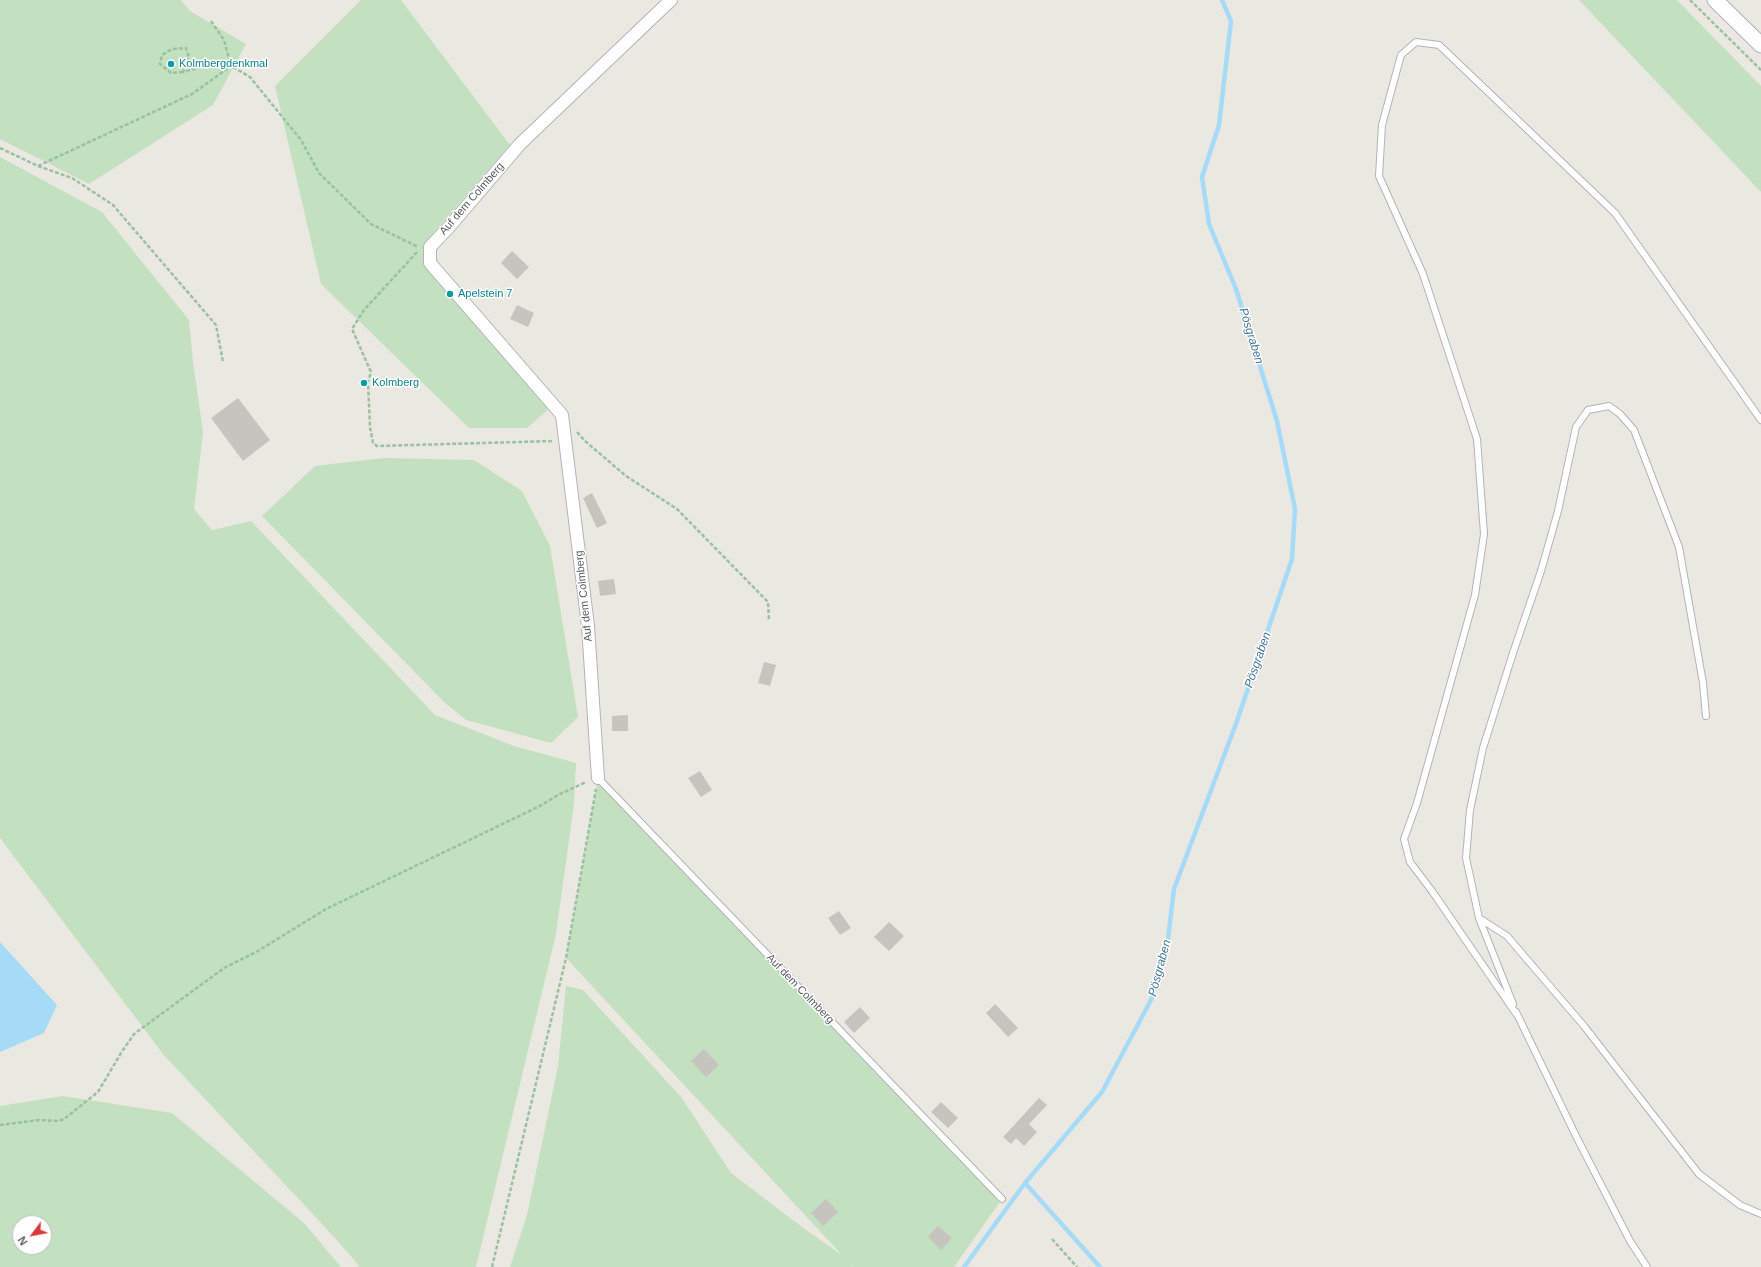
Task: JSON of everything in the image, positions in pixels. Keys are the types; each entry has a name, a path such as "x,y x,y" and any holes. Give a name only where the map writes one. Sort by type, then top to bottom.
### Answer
{"street":[{"name":"Auf dem Colmberg","path":"598,778 588,626 562,415 430,263 430,247 520,144 671,0"},
{"path":"1715,0 1761,45"}],"lane":[{"path":"1517,1015 1432,891 1410,862 1404,839 1416,803 1475,595 1484,534 1477,439 1423,274 1379,176 1382,125 1401,55 1416,42 1439,45 1615,213 1761,420"},
{"path":"1647,1267 1630,1241 1577,1138 1517,1015 1479,918 1466,858 1470,810 1483,748 1543,564 1558,511 1576,427 1588,410 1609,406 1620,414 1634,430 1637,437 1679,548 1703,683 1706,716"},
{"name":"Auf dem Colmberg","path":"598,778 1002,1199"},
{"path":"1479,918 1507,936 1584,1026 1699,1174 1740,1205 1761,1214"}],"path":[{"path":"1690,0 1761,70"},
{"path":"211,22 224,40 231,66"},
{"path":"182,72 189,58 186,48 172,49 162,55 160,64 171,73 182,72 204,66 231,66 250,77 301,140 319,173 371,224 420,248 364,310 352,329 371,372 368,382 370,427 374,443 377,446 566,441"},
{"path":"38,166 192,94 231,66"},
{"path":"0,148 38,166 72,178 113,205 216,325 223,362"},
{"path":"562,415 585,441 626,476 677,509 768,602 769,621"},
{"path":"0,1125 39,1120 58,1121 64,1119 98,1092 134,1034 224,968 258,951 326,909 540,806 558,795 585,782 598,778 566,958 492,1267"},
{"path":"1052,1239 1077,1267"}],"green space":[{"path":"0,0 181,0 190,11 246,44 213,105 89,184 0,139"},
{"path":"361,0 401,0 510,145 430,237 429,265 550,408 527,428 469,428 321,284 275,86"},
{"path":"1579,0 1677,0 1761,86 1761,192"},
{"path":"0,157 102,212 189,320 193,362 203,432 194,509 212,530 251,521 435,715 514,746 576,763 574,804 556,934 476,1267 360,1267 336,1239 163,1054 0,838"},
{"path":"384,458 474,460 522,491 550,546 578,717 551,743 466,720 444,702 262,516 315,466"},
{"path":"598,778 1002,1199 954,1267 853,1267 850,1264 852,1267 510,1267 527,1215 558,1066 566,986 583,990 682,1098 731,1173 806,1230 842,1255 566,958"},
{"path":"63,1096 172,1113 304,1223 341,1267 0,1267 0,1106"}],"water":[{"path":"0,942 57,1005 44,1033 0,1052"}],"building":[{"path":"512,251 529,267 517,279 501,263"},
{"path":"517,305 534,313 528,327 510,319"},
{"path":"238,398 270,440 243,461 211,418"},
{"path":"592,493 607,523 597,528 583,498"},
{"path":"614,579 616,594 600,596 598,581"},
{"path":"764,662 776,665 770,686 758,683"},
{"path":"628,715 628,731 612,731 612,716"},
{"path":"700,771 712,790 701,797 688,778"},
{"path":"839,911 851,928 840,935 828,918"},
{"path":"889,922 904,936 889,951 874,937"},
{"path":"995,1004 1018,1028 1008,1037 986,1013"},
{"path":"860,1007 870,1018 854,1033 844,1022"},
{"path":"704,1049 719,1065 706,1077 691,1061"},
{"path":"1039,1098 1047,1105 1029,1124 1037,1132 1024,1146 1016,1138 1011,1144 1003,1137"},
{"path":"941,1102 958,1118 948,1128 931,1112"},
{"path":"826,1199 838,1212 823,1226 811,1213"},
{"path":"938,1226 952,1238 941,1250 928,1237"}],"waterway":[{"name":"Pösgraben","path":"964,1267 1025,1183 1102,1092 1151,1000 1167,947 1174,889 1237,721 1292,559 1295,509 1277,421 1236,289 1209,224 1202,177 1219,125 1231,21 1222,0"},
{"path":"1025,1183 1100,1267"}],"place":[{"name":"Kolmbergdenkmal","path":"171,64"},
{"name":"Apelstein 7","path":"450,294"},
{"name":"Kolmberg","path":"364,383"}]}
